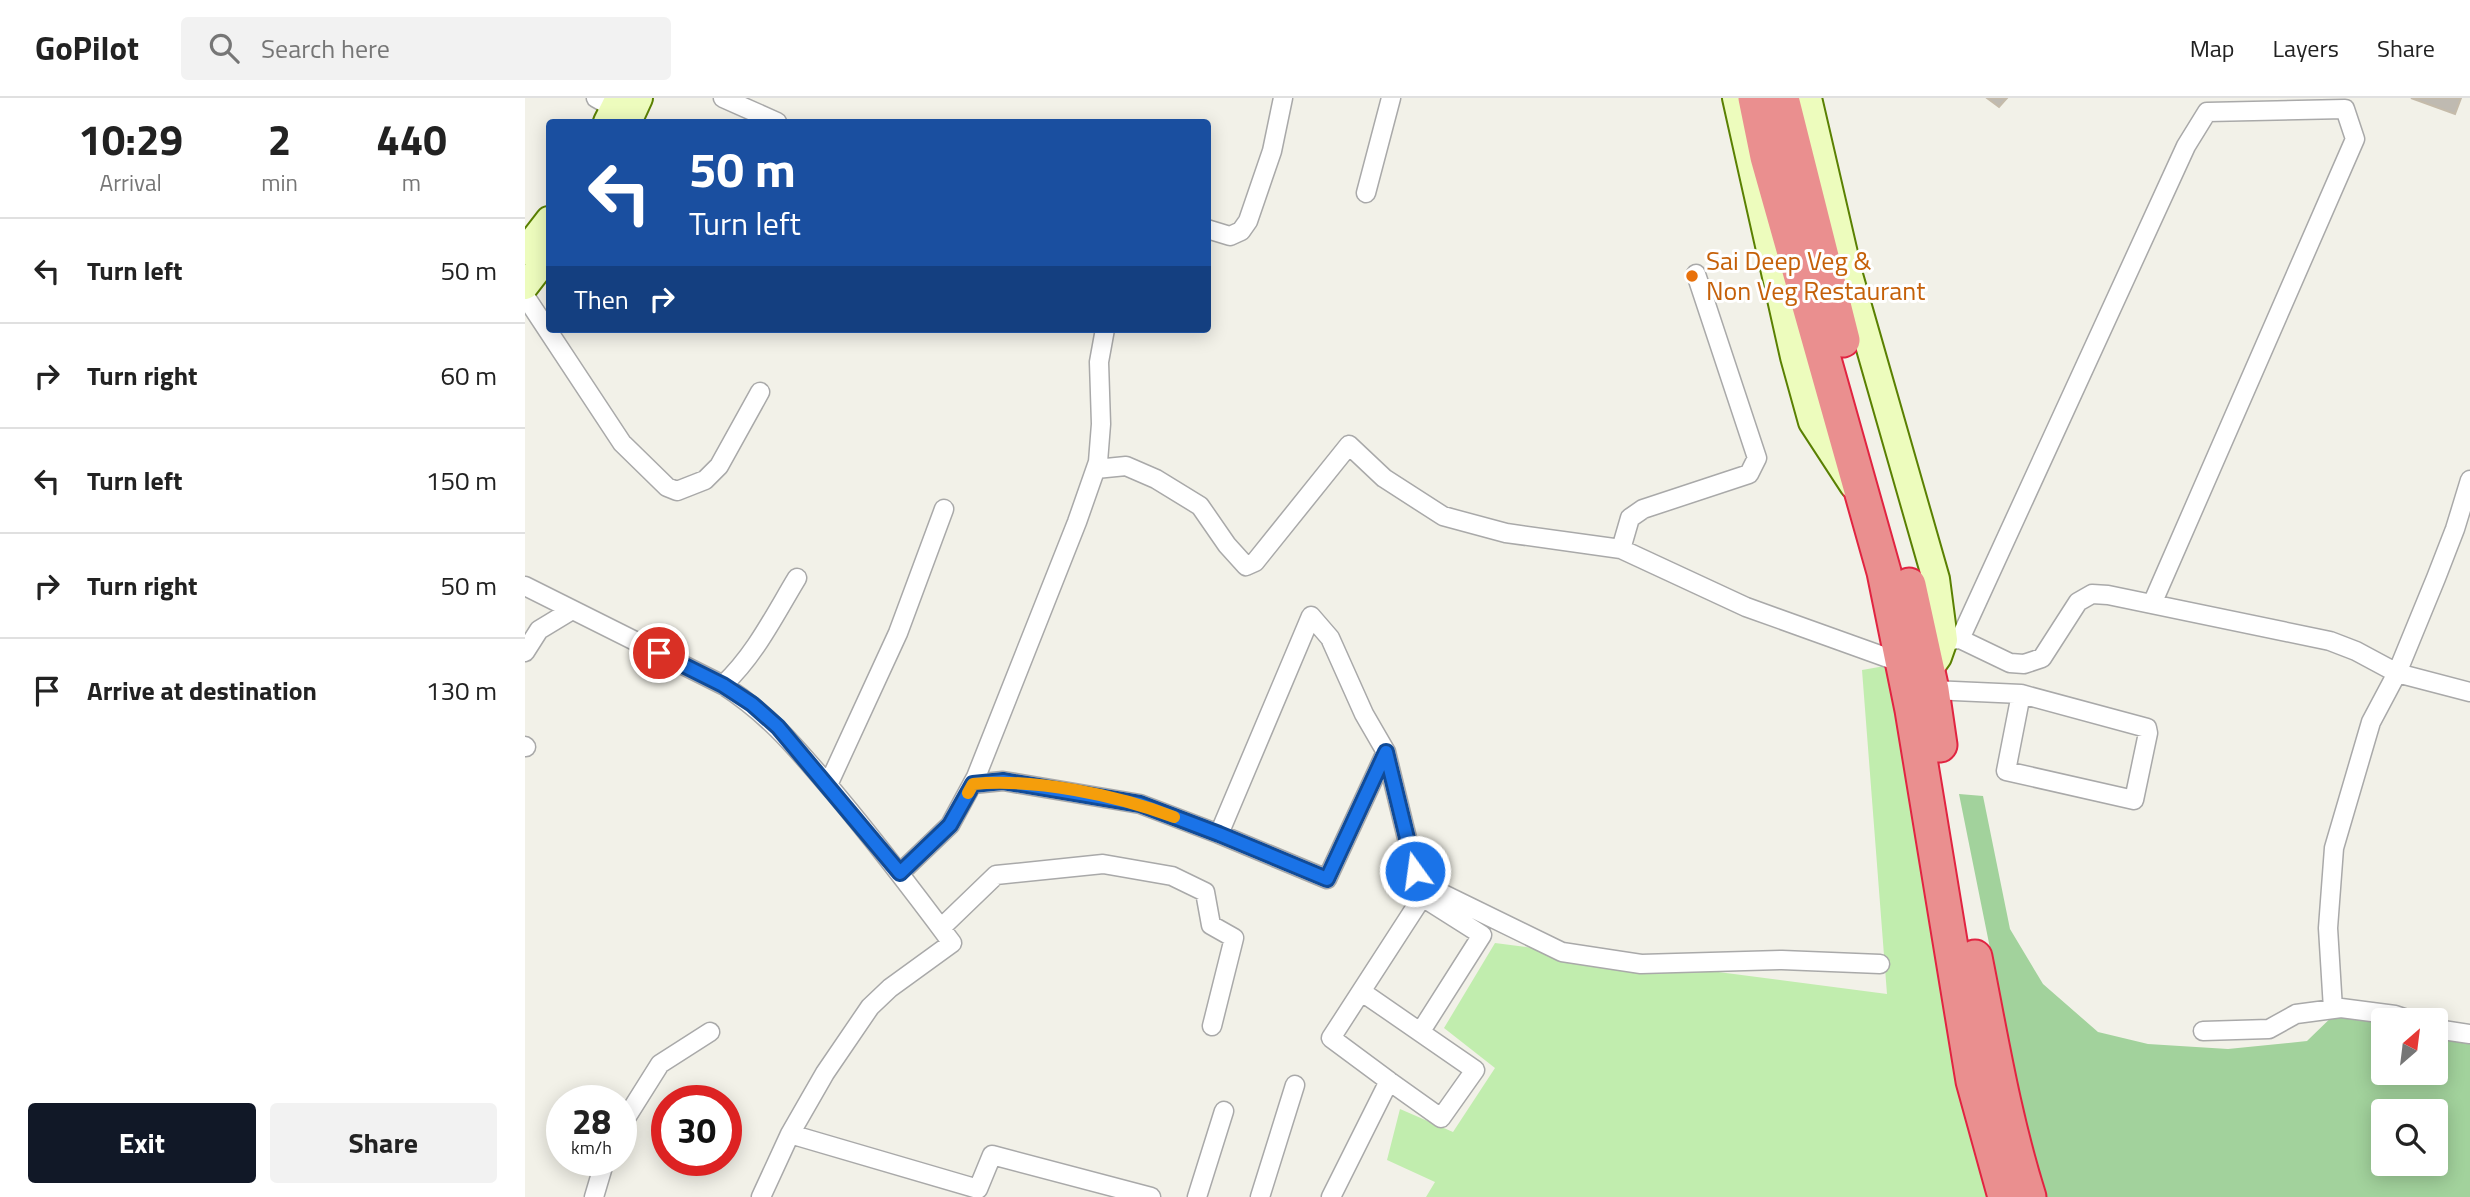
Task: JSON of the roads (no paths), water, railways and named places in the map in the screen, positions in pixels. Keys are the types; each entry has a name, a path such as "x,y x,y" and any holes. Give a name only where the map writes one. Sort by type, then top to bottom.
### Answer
{"highway":[{"path":"1755,98 1781,156 1906,569 1921,675 1997,1077 2029,1197"},
{"path":"1783,98 1781,156 1864,501 1884,572 1921,675 1912,710 1973,1081 2005,1197"}],"street":[{"path":"613,110 639,98"},
{"path":"723,98 770,119"},
{"path":"1211,230 1230,236 1241,232 1248,221 1272,151 1283,98"},
{"path":"1366,193 1391,98"},
{"path":"1736,98 1794,357 1812,422 1864,501"},
{"path":"1808,98 1849,275 1952,639"},
{"path":"1921,675 1952,639 2186,146 2207,112 2345,109 2355,139 2152,604"},
{"path":"525,251 546,224"},
{"path":"525,286 546,259"},
{"path":"1621,549 1630,518 1643,509 1749,474 1757,458 1696,274"},
{"path":"525,296 546,328"},
{"path":"549,333 622,443 667,487 677,491 688,489 705,480 719,466 760,392"},
{"path":"900,873 950,825 973,784 1028,651 1098,462 1101,424 1099,362 1104,333"},
{"path":"1096,469 1126,466 1156,479 1201,506 1227,545 1246,566 1255,562 1349,445 1384,478 1443,516 1506,533 1621,549 1746,607 1921,675 2021,694 2147,728 2134,800 2006,771 2021,694"},
{"path":"2333,1009 2329,928 2334,848 2371,722 2397,673 2455,529 2470,480"},
{"path":"828,785 898,633 944,509"},
{"path":"723,685 747,659 797,578"},
{"path":"525,586 723,685 752,704 778,727 828,785 900,873 951,943 890,988 870,1007 825,1073 790,1134 761,1197"},
{"path":"1952,639 2010,663 2024,664 2042,658 2078,602 2092,594 2330,641 2356,651 2397,673 2470,692"},
{"path":"525,652 539,630 572,610"},
{"path":"1219,834 1311,616 1330,638 1364,714 1386,752 1415,871 1426,891 1482,935 1421,1031"},
{"path":"973,784 1003,781 1140,804 1327,879 1386,752"},
{"path":"941,928 996,875 1103,864 1172,876 1205,892 1211,925 1234,938 1212,1026"},
{"path":"1426,891 1435,890 1562,952 1641,964 1782,960 1879,964"},
{"path":"1362,992 1475,1070 1441,1118 1331,1038 1426,891"},
{"path":"2203,1031 2269,1029 2296,1014 2341,1008 2371,1012"},
{"path":"2448,1031 2470,1034"},
{"path":"637,1101 660,1065 710,1032"},
{"path":"1331,1197 1389,1081"},
{"path":"1260,1197 1295,1085"},
{"path":"1197,1197 1224,1111"},
{"path":"790,1134 977,1193 992,1155 1151,1197"},
{"path":"594,1197 600,1176"}],"place":[{"name":"Sai Deep Veg & Non Veg Restaurant","path":"1692,276"}]}
